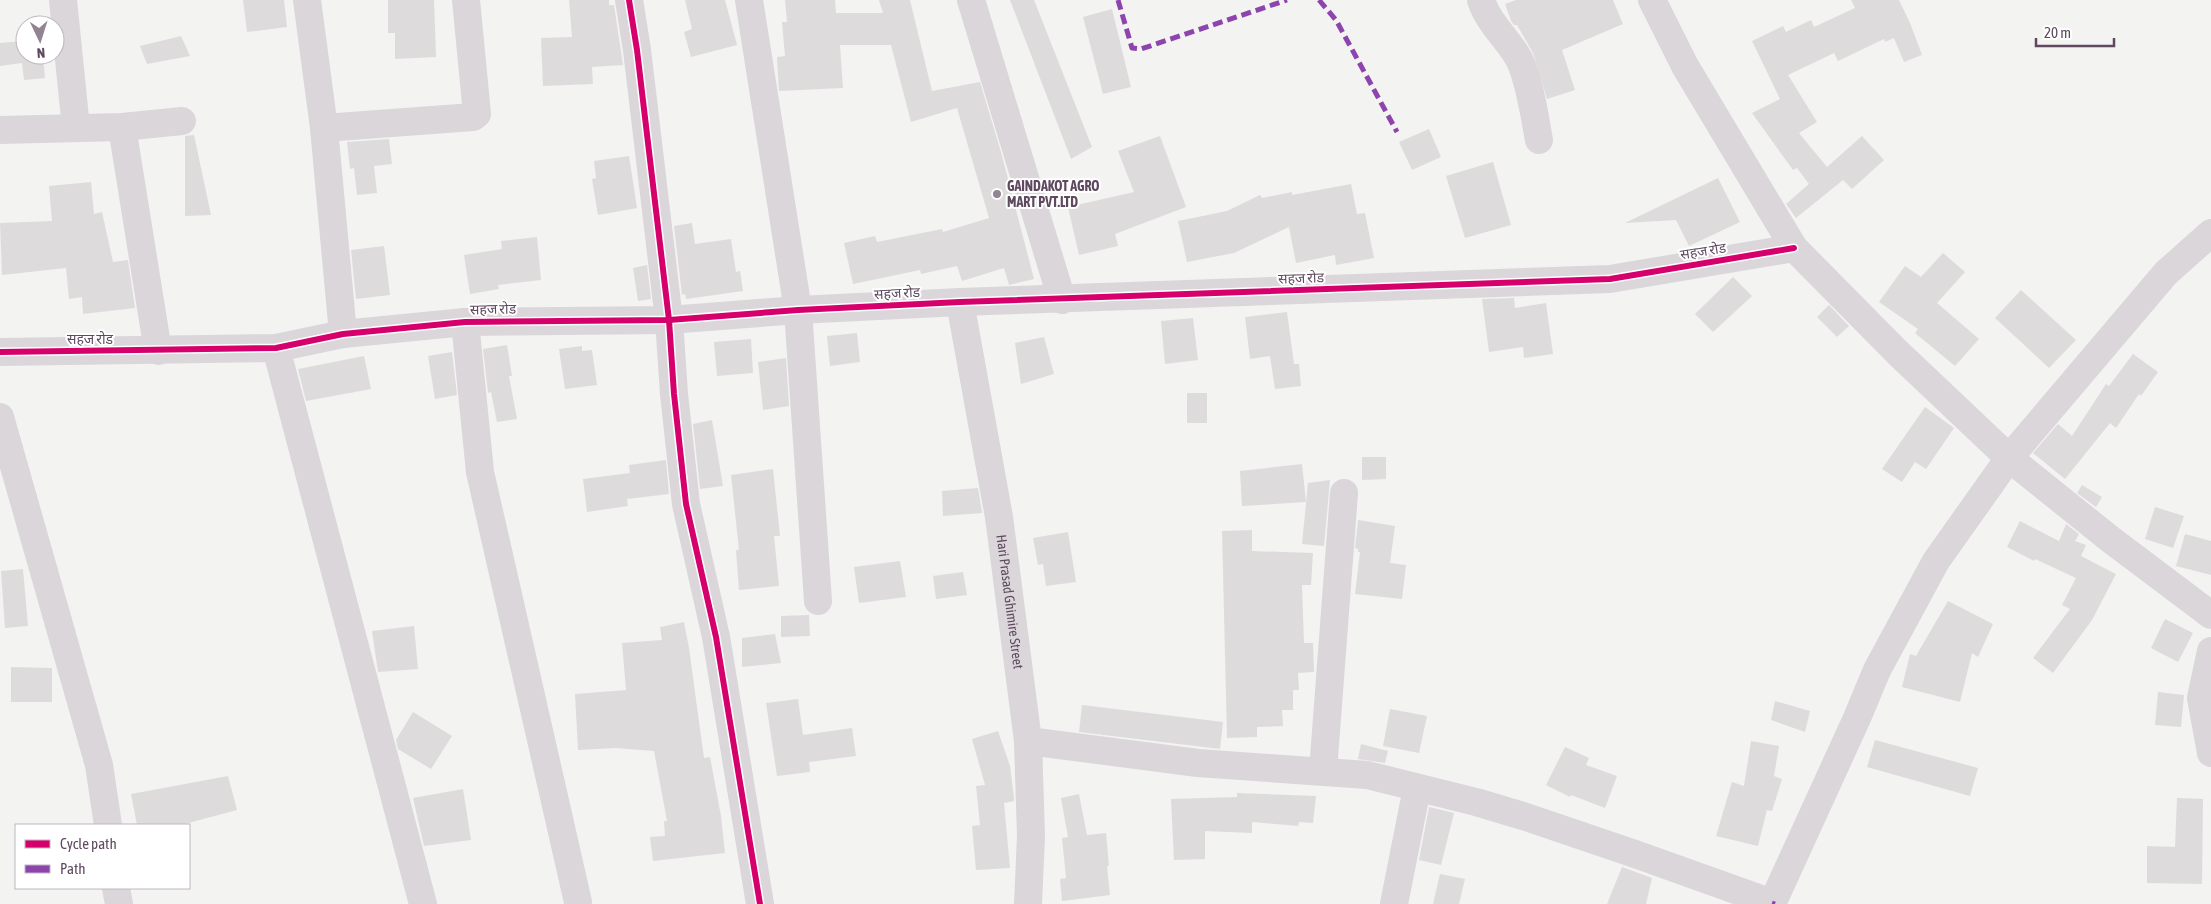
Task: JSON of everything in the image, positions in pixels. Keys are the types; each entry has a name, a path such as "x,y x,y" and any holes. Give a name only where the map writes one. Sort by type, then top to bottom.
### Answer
{"street":[{"path":"63,0 76,128"},
{"path":"307,0 324,128 343,334"},
{"path":"324,128 473,117 478,114 466,0"},
{"path":"629,0 637,50 669,320 674,394 686,504 716,637 760,904"},
{"path":"749,0 798,310 818,601"},
{"path":"971,0 1062,300"},
{"path":"1481,0 1499,34 1520,60 1531,98 1539,140"},
{"path":"1652,0 1685,66 1794,248 1898,353 2008,458 2110,539 2211,615"},
{"path":"0,130 122,127 182,121"},
{"path":"122,127 158,351"},
{"path":"1028,741 1198,763 1258,768 1323,770 1367,775 1476,802 1575,833 1772,904 1850,734 1877,670 1936,561 2008,458 2166,273 2211,233"},
{"name":"सहज रोड","path":"0,352 276,348 343,334 465,322 669,320 798,310 960,302 1062,300 1610,279 1794,248"},
{"name":"Hari Prasad Ghimire Street","path":"960,302 999,517 1028,741 1031,836 1028,904"},
{"path":"465,322 480,472 578,902"},
{"path":"276,348 422,904"},
{"path":"0,417 99,766 108,824"},
{"path":"1323,770 1344,493"},
{"path":"2211,651 2201,698 2211,753"},
{"path":"1394,904 1417,788"},
{"path":"116,889 119,904"}],"building":[{"path":"243,0 284,0 287,27 247,32"},
{"path":"388,0 434,0 436,57 395,59 395,33 388,33"},
{"path":"569,0 609,0 609,5 614,5 623,65 592,67 593,84 543,86 541,38 572,37"},
{"path":"685,0 725,0 737,45 691,57 684,32 692,29"},
{"path":"785,0 835,0 836,13 883,13 879,0 910,0 932,91 980,82 1001,152 1034,279 1009,285 1004,268 962,281 957,266 921,274 920,270 853,284 844,243 875,236 877,242 942,229 943,232 989,218 957,108 911,122 891,45 840,45 843,88 779,91 777,57 785,56 782,22 787,22"},
{"path":"1010,0 1034,0 1092,147 1071,159"},
{"path":"1516,0 1613,0 1623,24 1562,50 1575,90 1547,99 1533,53 1517,25 1514,25 1511,21 1505,4"},
{"path":"1851,0 1899,0 1922,55 1904,62 1894,38 1885,42 1884,39 1838,61 1834,53 1788,75 1817,122 1799,133 1827,167 1862,136 1884,160 1852,189 1843,180 1796,218 1786,204 1809,184 1797,168 1793,170 1752,113 1780,99 1752,41 1783,26 1786,32 1811,20 1814,27 1855,8"},
{"path":"1112,9 1131,87 1103,94 1083,17"},
{"path":"181,36 190,56 147,64 140,46"},
{"path":"15,42 15,64 0,66 0,43"},
{"path":"22,65 44,65 45,78 24,80"},
{"path":"1429,129 1441,157 1412,170 1399,142"},
{"path":"194,135 211,215 185,216 185,136"},
{"path":"1160,136 1186,207 1115,234 1118,246 1079,255 1068,207 1134,192 1118,151"},
{"path":"389,139 392,164 374,166 377,193 357,195 354,168 350,169 347,142"},
{"path":"629,156 637,208 598,215 592,179 596,178 594,161"},
{"path":"1493,162 1511,225 1465,238 1446,176"},
{"path":"1718,178 1740,222 1689,246 1676,220 1625,223"},
{"path":"91,182 94,214 102,212 113,262 128,260 135,308 83,314 82,297 69,299 66,268 2,275 0,223 52,221 49,186"},
{"path":"1351,184 1357,214 1365,213 1374,258 1336,265 1335,255 1296,263 1289,227 1234,253 1187,262 1178,221 1227,211 1260,195 1262,198 1292,192 1292,195"},
{"path":"692,223 695,244 731,239 736,272 740,271 743,291 686,299 685,294 682,295 674,226"},
{"path":"537,237 541,280 498,285 499,289 470,294 464,255 502,249 501,241"},
{"path":"384,246 390,295 356,299 351,250"},
{"path":"1943,253 1965,272 1937,303 1979,339 1955,366 1915,333 1918,329 1879,302 1905,266 1921,277"},
{"path":"647,265 651,299 638,301 633,268"},
{"path":"1733,277 1752,296 1713,332 1695,314"},
{"path":"2021,290 2076,340 2049,368 1995,318"},
{"path":"1514,298 1515,308 1546,303 1553,354 1524,358 1523,347 1489,352 1482,299"},
{"path":"1829,305 1849,326 1837,337 1817,317"},
{"path":"1287,312 1294,364 1299,364 1301,386 1275,389 1270,356 1250,359 1245,317"},
{"path":"1193,318 1198,360 1165,364 1161,321"},
{"path":"857,333 860,362 830,366 827,336"},
{"path":"1044,337 1054,374 1021,384 1015,343"},
{"path":"751,339 753,373 717,376 714,342"},
{"path":"507,345 512,376 509,376 517,419 497,422 491,392 488,393 483,349"},
{"path":"582,346 582,351 592,350 597,385 565,389 559,349"},
{"path":"452,352 457,395 435,399 428,356"},
{"path":"2133,354 2158,372 2141,396 2139,394 2116,428 2110,423 2065,479 2033,453 2058,424 2072,436 2106,384 2109,386"},
{"path":"364,356 371,389 306,401 298,369"},
{"path":"786,358 789,406 763,410 758,362"},
{"path":"1187,393 1207,393 1207,423 1187,423"},
{"path":"1925,407 1954,428 1926,469 1915,462 1902,482 1882,469"},
{"path":"712,420 723,486 700,489 693,424"},
{"path":"1362,457 1386,457 1386,479 1362,480"},
{"path":"666,460 669,494 627,499 628,506 587,512 583,479 630,473 629,465"},
{"path":"1302,464 1306,502 1242,506 1240,471"},
{"path":"773,469 780,536 774,536 779,586 739,590 736,550 739,550 731,475"},
{"path":"1330,480 1324,546 1302,544 1308,483"},
{"path":"2082,485 2102,497 2096,507 2077,493"},
{"path":"978,488 982,513 943,516 942,491"},
{"path":"2155,507 2184,516 2173,548 2145,539"},
{"path":"1358,520 1395,526 1390,563 1406,565 1402,599 1355,594 1360,552 1355,548"},
{"path":"2020,521 2059,541 2066,524 2079,534 2075,541 2086,545 2081,556 2116,574 2092,620 2053,673 2033,658 2070,609 2062,605 2076,578 2035,559 2034,561 2007,547"},
{"path":"1252,530 1252,551 1313,553 1311,585 1302,585 1304,643 1313,643 1314,672 1298,673 1299,690 1293,690 1293,710 1282,710 1283,726 1257,727 1257,737 1227,738 1222,531"},
{"path":"1068,532 1076,582 1046,586 1043,564 1038,565 1033,538"},
{"path":"2185,534 2211,541 2211,575 2176,566"},
{"path":"900,561 906,597 859,603 854,567"},
{"path":"23,569 28,626 5,628 1,571"},
{"path":"963,572 967,595 936,599 933,576"},
{"path":"1948,601 1993,624 1978,657 1972,653 1960,702 1902,687 1910,654 1916,656"},
{"path":"809,615 810,636 781,637 781,616"},
{"path":"2165,619 2193,633 2178,662 2151,648"},
{"path":"684,622 704,758 710,757 721,816 725,853 653,861 650,837 665,836 664,821 667,821 654,751 615,748 578,750 575,694 626,690 622,643 662,640 660,627"},
{"path":"414,626 418,669 378,672 372,631"},
{"path":"775,634 781,663 742,667 742,638"},
{"path":"11,667 52,668 52,702 11,702"},
{"path":"2158,692 2184,695 2181,727 2155,725"},
{"path":"798,699 803,735 852,728 856,756 809,762 810,772 777,776 766,703"},
{"path":"1775,701 1810,711 1805,732 1771,720"},
{"path":"1082,705 1223,722 1220,749 1079,732"},
{"path":"1390,709 1427,716 1419,753 1383,746"},
{"path":"413,712 452,736 431,769 398,749 396,740"},
{"path":"998,731 1010,766 1014,798 1014,801 1004,803 1010,868 976,870 972,826 980,825 976,786 985,785 972,739"},
{"path":"1875,740 1978,768 1970,796 1867,767"},
{"path":"1751,741 1779,746 1774,776 1782,779 1772,811 1767,810 1758,846 1716,836 1732,782 1744,786"},
{"path":"1361,744 1388,751 1385,763 1358,759"},
{"path":"1565,747 1589,758 1586,765 1617,776 1605,808 1571,795 1570,797 1546,785"},
{"path":"228,776 237,810 185,824 137,824 131,794"},
{"path":"463,789 471,840 424,846 413,798"},
{"path":"1237,793 1316,796 1313,823 1299,822 1298,826 1252,822 1252,833 1205,831 1205,859 1174,860 1171,799 1237,797"},
{"path":"1079,794 1087,835 1106,833 1110,895 1062,901 1060,879 1066,878 1062,838 1068,837 1061,798"},
{"path":"2177,798 2203,799 2202,884 2147,883 2147,846 2175,847"},
{"path":"1429,807 1454,813 1441,865 1419,860"},
{"path":"1622,867 1652,878 1646,904 1607,904"},
{"path":"1440,874 1465,879 1459,904 1433,904"}],"marked path":[{"path":"1118,0 1132,48 1141,49 1287,0"},
{"path":"1319,0 1336,20 1397,132"}],"cycle path":[{"path":"629,0 637,50 669,320 674,394 686,504 716,637 760,904"},
{"path":"0,352 276,348 343,334 465,322 669,320 798,310 960,302 1610,279 1794,248"}],"place":[{"name":"GAINDAKOT AGRO MART PVT.LTD","path":"997,194"}]}
